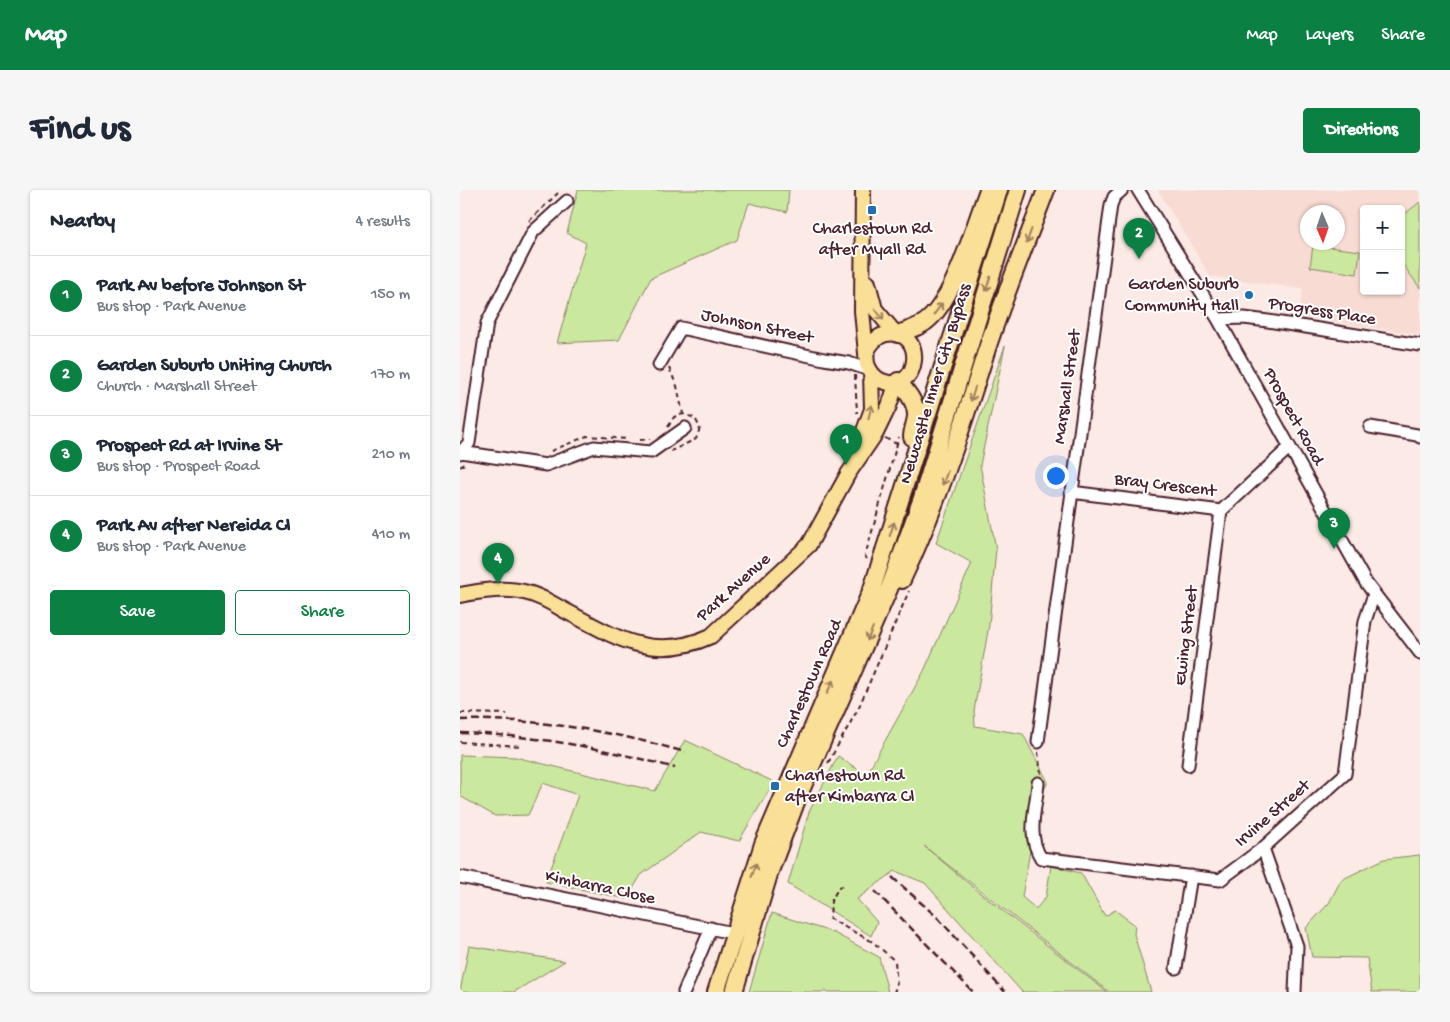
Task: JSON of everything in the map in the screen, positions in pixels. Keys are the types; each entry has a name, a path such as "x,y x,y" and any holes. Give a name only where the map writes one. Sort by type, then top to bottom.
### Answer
{"highway":[{"path":"897,334 925,323 942,303 953,282 988,190"},
{"name":"Newcastle Inner City Bypass","path":"917,449 999,190"},
{"name":"Newcastle Inner City Bypass","path":"889,589 922,498 1018,190"},
{"path":"889,589 900,584 922,538 961,432 984,357 1046,190"},
{"path":"898,382 914,406 916,416 912,435 917,449"},
{"name":"Charlestown Road","path":"716,992 733,933 763,844 872,589 917,449"},
{"name":"Charlestown Road","path":"734,992 770,872 798,797 889,589"}],"main road":[{"path":"863,190 864,256 862,311 866,353 865,371 884,382 898,382 912,371 915,356 911,344 897,334 873,306 864,256"},
{"path":"866,353 877,338 883,335 897,334"},
{"name":"Park Avenue","path":"848,474 871,413 865,371"},
{"name":"Park Avenue","path":"460,595 490,591 524,592 548,601 633,644 657,648 694,643 711,636 809,545 848,474 876,433 898,382"}],"street":[{"name":"Marshall Street","path":"1038,742 1111,205 1114,197 1122,190"},
{"name":"Prospect Road","path":"1140,191 1218,319 1374,594 1420,653"},
{"path":"460,453 469,443 487,323 533,232 567,201"},
{"name":"Progress Place","path":"1218,319 1239,318 1268,321 1420,345"},
{"name":"Johnson Street","path":"660,363 681,328 837,360 865,371"},
{"name":"Johnson Street","path":"837,360 866,353"},
{"path":"952,400 955,421 961,432"},
{"path":"1370,427 1420,437"},
{"path":"460,453 546,465 594,446 651,452 685,428"},
{"name":"Bray Crescent","path":"1071,492 1221,511 1290,448"},
{"name":"Ewing Street","path":"1188,765 1221,511"},
{"name":"Irvine Street","path":"1038,783 1032,832 1033,846 1041,858 1220,880 1263,848 1344,774 1364,621 1374,594"},
{"path":"1263,848 1297,946 1295,992"},
{"name":"Charlestown Road","path":"728,992 735,945 733,933 744,927 754,897 770,872"},
{"path":"1176,968 1191,876"},
{"name":"Kimbarra Close","path":"460,877 733,933"},
{"path":"684,992 711,928"}],"path":[{"path":"660,363 670,368 682,404 683,414"},
{"path":"858,421 865,371"},
{"path":"663,433 674,417 683,414 695,418 700,428 699,434 690,444 664,454"},
{"path":"865,556 901,431"},
{"path":"552,451 578,439 594,435 636,440 657,437"},
{"path":"879,435 897,444"},
{"path":"460,467 466,463 475,464"},
{"path":"460,713 507,714"},
{"path":"460,742 522,746"},
{"path":"1038,742 1041,774 1038,783"},
{"path":"843,886 839,887 831,902 830,919 873,942 895,961 896,985 894,992"}],"shaded area":[{"path":"1158,190 1420,190 1420,335 1299,316 1303,289 1210,276"}],"green space":[{"path":"578,190 789,190 787,212 749,203 737,240 651,278 619,340 557,343 586,243 567,233"},
{"path":"1420,202 1420,288 1405,267 1405,214"},
{"path":"1345,249 1360,251 1357,274 1310,267 1312,250"},
{"path":"1005,346 980,465 996,549 989,625 974,711 975,726 1023,734 1048,782 1039,799 1022,897 1036,909 1046,897 1051,866 1081,873 1105,916 1115,910 1135,925 1134,934 1151,992 1109,992 924,846 980,893 1107,992 1022,992 925,883 895,871 857,899 877,922 871,936 788,884 809,812 838,756 866,775 924,671 972,563 936,543"},
{"path":"685,740 774,782 739,841 701,832 641,875 627,899 546,882 578,795 543,783 528,815 495,816 460,796 460,755 515,757 655,791"},
{"path":"1420,855 1420,992 1372,992 1367,958 1312,957 1306,928 1329,903 1341,880 1384,859"},
{"path":"772,913 834,933 879,957 888,992 749,992"},
{"path":"469,946 565,961 514,992 460,992"}],"railway":[{"path":"460,720 517,721 574,727 685,752"},
{"path":"460,733 515,736 569,744 622,754 675,768"},
{"path":"892,877 938,918 1005,992"},
{"path":"875,891 973,992"}],"place":[{"name":"Charlestown Rd after Myall Rd","path":"872,210"},
{"name":"Garden Suburb Uniting Church","path":"1139,259"},
{"name":"Garden Suburb Community Hall","path":"1249,295"},
{"name":"Park Av before Johnson St","path":"846,465"},
{"name":"Prospect Rd at Irvine St","path":"1334,549"},
{"name":"Park Av after Nereida Cl","path":"498,584"},
{"name":"Charlestown Rd after Kimbarra Cl","path":"775,786"}]}
